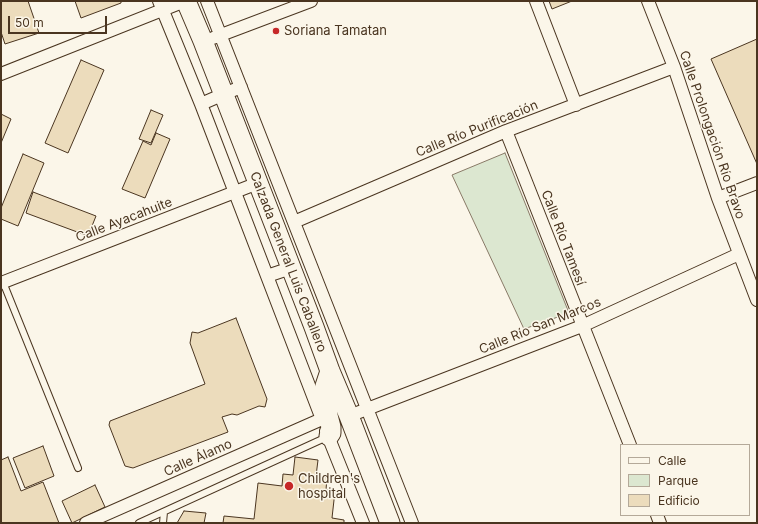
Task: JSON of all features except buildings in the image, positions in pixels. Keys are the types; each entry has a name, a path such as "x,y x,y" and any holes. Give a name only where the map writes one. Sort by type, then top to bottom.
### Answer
{"main road":[{"name":"Calzada General Luis Caballero","path":"186,1 212,38 232,90 258,183 387,516"},
{"path":"329,436 331,433 331,427 323,396 330,371"}],"street":[{"path":"1,74 161,6 186,1"},
{"path":"207,1 212,38 311,1"},
{"path":"536,1 576,105"},
{"name":"Calle Prolongación Río Bravo","path":"648,1 674,67 718,198 757,300"},
{"name":"Calzada General Luis Caballero","path":"161,6 201,104 363,523"},
{"name":"Calle Río Purificación","path":"294,222 506,131 674,67"},
{"path":"201,104 232,90 294,222 412,523"},
{"name":"Calle Río Tamesí","path":"506,131 630,444"},
{"name":"Calle Ayacahuite","path":"2,283 258,183"},
{"path":"718,198 757,183"},
{"name":"Calle Río San Marcos","path":"349,416 582,326 739,254"},
{"path":"267,276 291,268"},
{"path":"314,327 332,320"},
{"name":"Calle Álamo","path":"86,523 322,419"},
{"path":"387,516 403,500"}],"lane":[{"path":"2,283 78,468"},
{"path":"139,523 329,436"},
{"path":"163,523 164,512"}],"green space":[{"path":"505,153 569,313 524,329 452,175"}],"place":[{"name":"Soriana Tamatan","path":"276,31"},
{"name":"Children's hospital","path":"289,486"}]}
